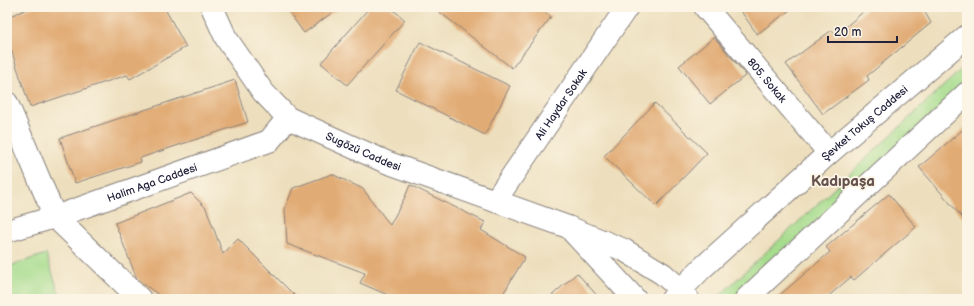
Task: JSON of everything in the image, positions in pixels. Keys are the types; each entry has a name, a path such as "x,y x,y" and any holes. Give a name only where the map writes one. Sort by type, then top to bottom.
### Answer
{"street":[{"name":"Sugözü Caddesi","path":"212,7 226,38 263,92 288,118 386,162 568,227 624,250 663,274 684,291"},
{"name":"Ali Haydar Sokak","path":"495,201 627,7"},
{"name":"805. Sokak","path":"705,7 829,153"},
{"name":"Şevket Tokuş Caddesi","path":"684,291 829,153 967,36"},
{"path":"746,299 967,93"},
{"path":"7,103 55,217 140,299"},
{"name":"Halim Aga Caddesi","path":"7,231 55,217 269,141 288,118"},
{"path":"568,227 635,299"}],"green space":[{"path":"967,64 967,82 734,299 716,299"},
{"path":"46,254 60,296 50,299 7,299 7,267"}],"building":[{"path":"33,7 164,7 186,47 130,79 127,75 30,107 7,37 7,17"},
{"path":"285,7 340,7 304,33"},
{"path":"370,7 390,7 405,20 347,85 321,63"},
{"path":"433,7 538,7 551,17 512,68"},
{"path":"738,7 794,7 757,34"},
{"path":"869,7 922,7 931,23 867,76 869,80 823,114 786,64 832,30 836,35"},
{"path":"714,37 746,75 710,104 679,66"},
{"path":"420,42 510,86 485,135 396,90"},
{"path":"235,80 248,122 140,158 141,162 75,183 60,138"},
{"path":"655,103 707,153 656,206 604,156"},
{"path":"967,126 967,223 919,167"},
{"path":"332,174 363,189 390,225 410,185 485,222 481,230 525,257 500,299 397,299 360,283 365,273 287,244 285,209 293,188"},
{"path":"191,193 206,208 223,254 238,239 298,299 164,299 137,279 115,223"},
{"path":"889,194 916,227 854,280 851,277 825,299 775,299 830,252 826,247"},
{"path":"577,273 600,299 548,299"}],"district":[{"name":"Kadıpaşa","path":"843,181"}]}
